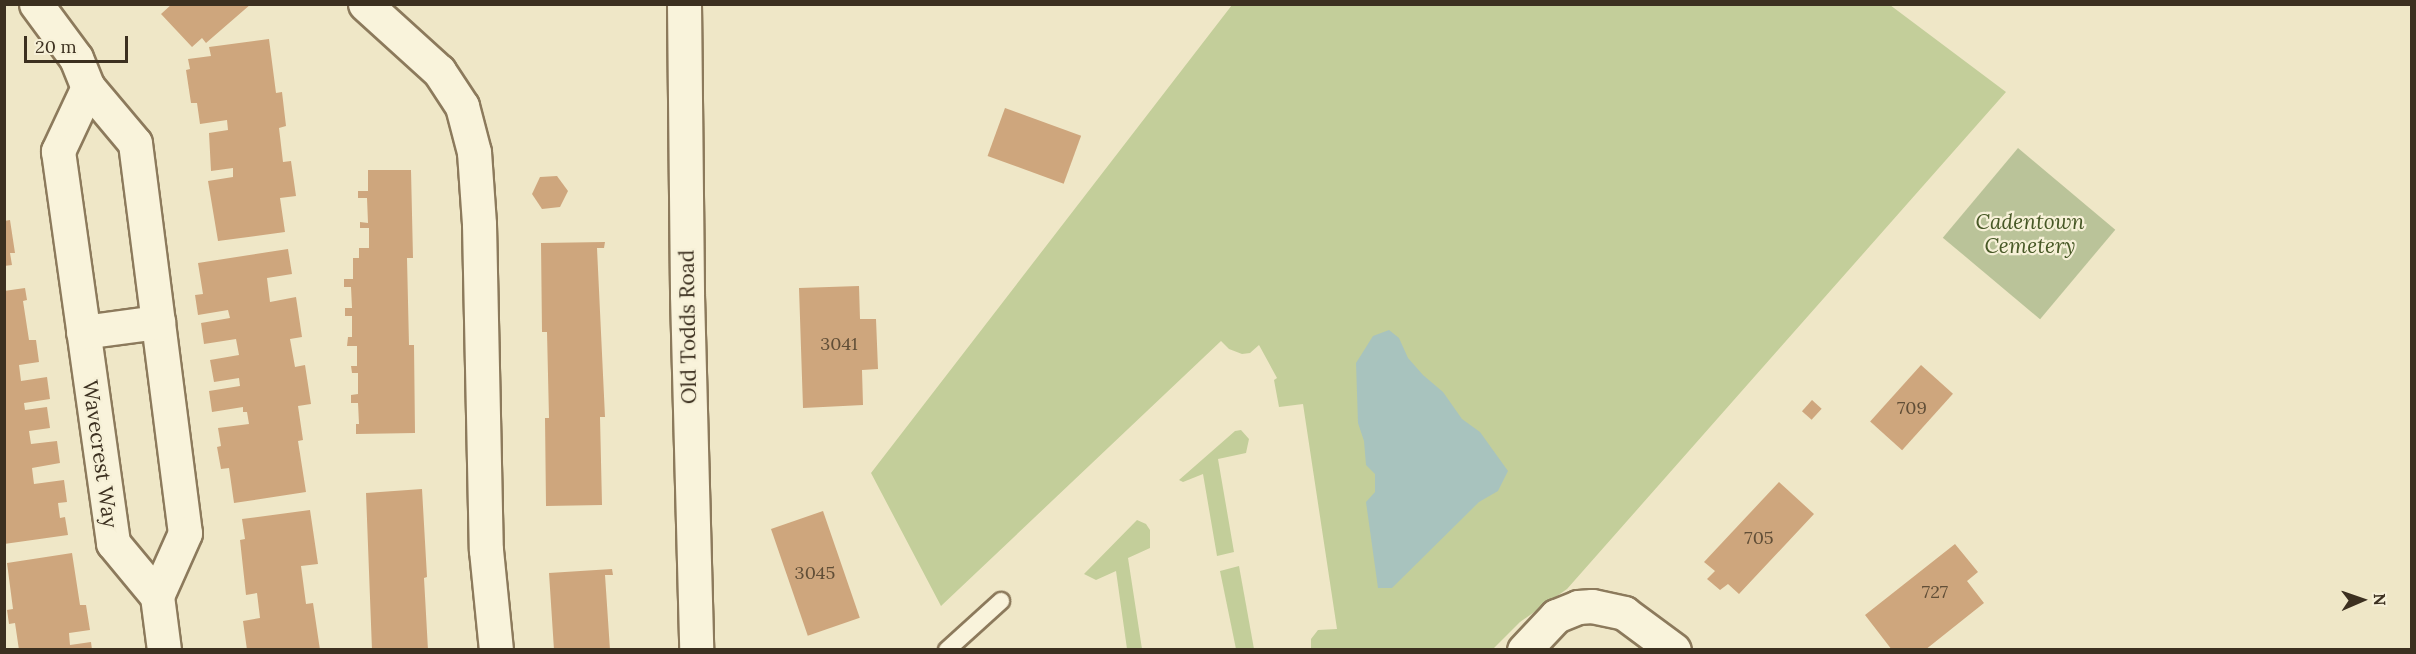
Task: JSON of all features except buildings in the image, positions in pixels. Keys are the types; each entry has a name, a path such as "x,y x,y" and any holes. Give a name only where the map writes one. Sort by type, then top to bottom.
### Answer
{"street":[{"path":"36,4 76,58 88,87 135,143 185,533 157,596 164,650"},
{"path":"365,4 439,71 462,106 474,152 479,224 486,550 496,650"},
{"name":"Old Todds Road","path":"684,4 687,295 696,650"},
{"name":"Wavecrest Way","path":"88,87 58,151 113,543 157,596"},
{"path":"83,332 158,322"},
{"path":"1524,650 1556,616 1578,607 1592,606 1624,613 1674,650"}],"lane":[{"path":"947,650 1001,601"}],"green space":[{"path":"1232,5 1890,5 2006,92 1567,589 1520,622 1493,649 1311,649 1311,639 1318,630 1337,629 1303,404 1279,407 1274,380 1277,378 1259,345 1250,353 1242,354 1229,349 1221,341 941,606 871,473"},
{"name":"Cadentown Cemetery","path":"2018,148 2115,230 2040,319 1943,238"},
{"path":"1241,430 1249,439 1246,453 1218,459 1234,552 1217,556 1203,474 1183,482 1179,480 1235,431"},
{"path":"1137,520 1146,524 1150,530 1150,548 1128,558 1142,649 1127,649 1116,571 1096,580 1084,574"},
{"path":"1239,566 1254,649 1236,649 1220,571"}],"water":[{"path":"1389,330 1399,338 1408,358 1443,392 1462,419 1480,432 1508,471 1498,491 1479,502 1392,588 1378,588 1366,502 1375,492 1375,474 1366,465 1364,441 1358,423 1356,363 1373,336"}]}
